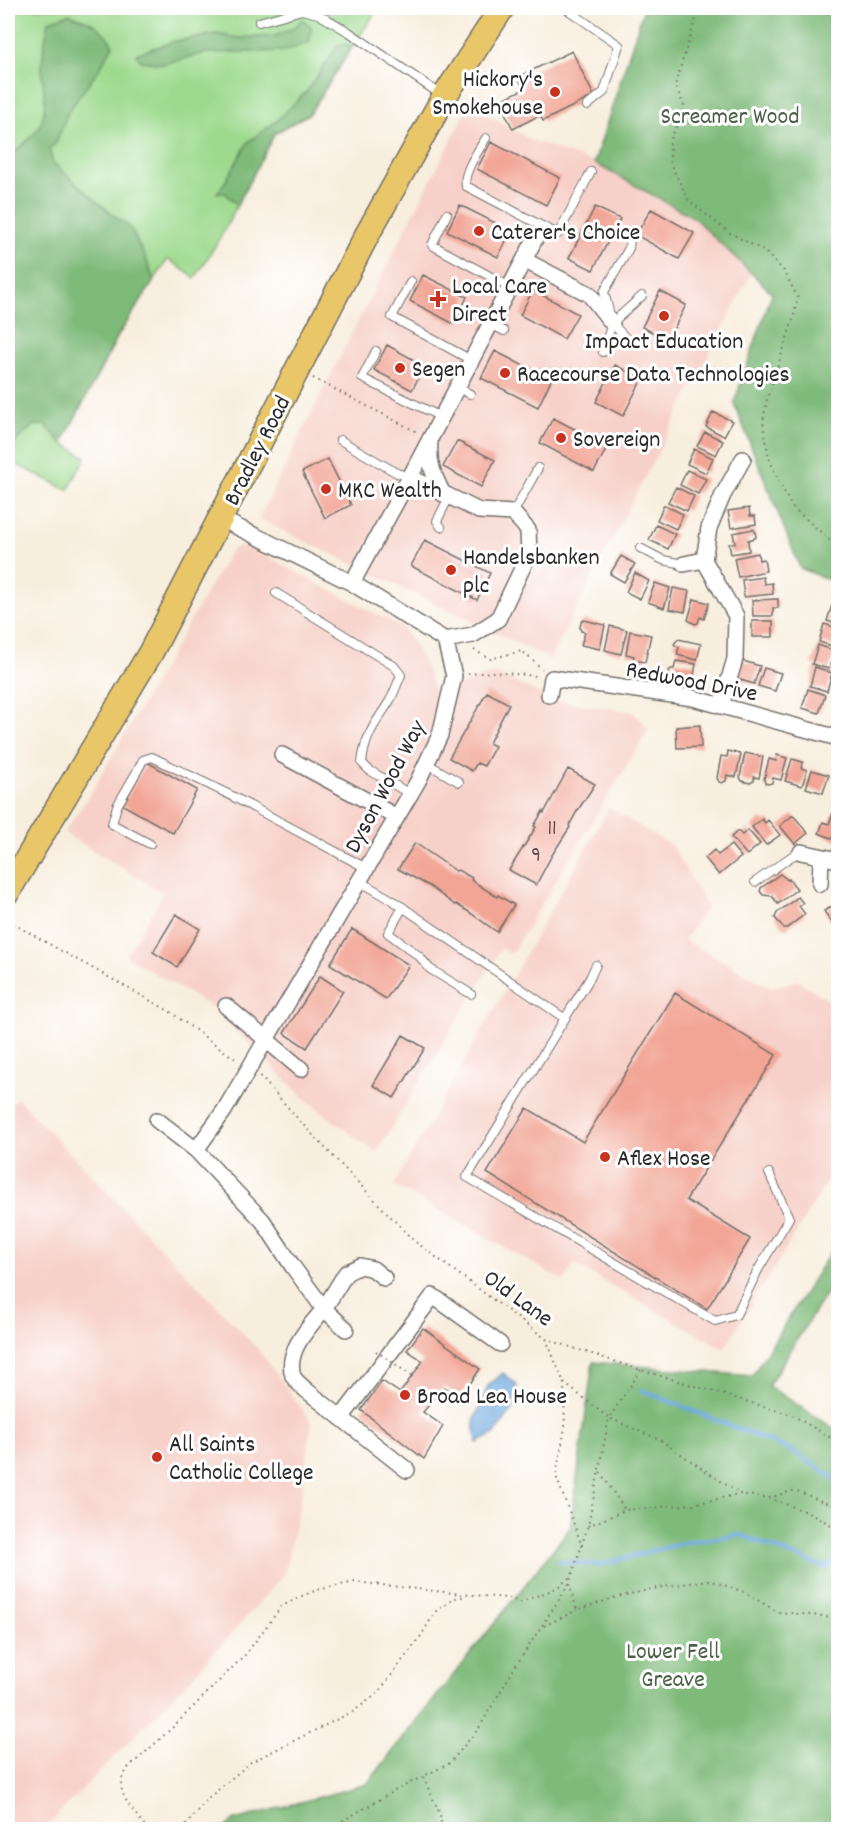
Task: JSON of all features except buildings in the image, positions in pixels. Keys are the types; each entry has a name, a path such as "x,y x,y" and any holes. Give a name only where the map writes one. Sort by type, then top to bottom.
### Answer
{"main road":[{"name":"Bradley Road","path":"8,891 151,652 368,233 444,97 502,8"}],"street":[{"path":"352,583 441,417 464,391 471,360 497,328 510,287 538,233"},
{"path":"524,260 589,294 612,323"},
{"path":"430,438 429,456 432,474 446,495"},
{"path":"721,706 735,659 736,616 704,560 709,528 723,495 743,459"},
{"path":"221,519 352,583 449,639 473,635 498,619 529,554 528,530 513,513 480,511 410,477"},
{"path":"684,564 704,560"},
{"name":"Dyson Wood Way","path":"196,1150 224,1111 363,875 410,794 440,735 454,676 449,639"},
{"path":"549,695 552,678"},
{"name":"Redwood Drive","path":"552,678 693,698 838,735"},
{"path":"282,755 397,817"},
{"path":"801,852 838,860"},
{"path":"820,884 821,857"},
{"path":"226,1006 302,1069"},
{"path":"156,1120 196,1150 263,1221 324,1309 346,1329"},
{"path":"384,1278 373,1269 360,1266 346,1274 324,1309 303,1335 291,1358 293,1378 391,1463 407,1470"},
{"path":"341,1418 433,1296 500,1344"}],"lane":[{"path":"565,8 619,45 604,92 587,106"},
{"path":"259,22 300,9 318,14 349,32 444,97"},
{"path":"486,138 467,172 464,180 466,186 538,233 558,234 591,172"},
{"path":"447,214 432,245 510,287"},
{"path":"630,238 629,248 604,292 612,323 631,344"},
{"path":"411,281 392,318 471,360"},
{"path":"603,352 612,323 642,296"},
{"path":"376,351 362,378 441,417"},
{"path":"340,440 397,473 410,477"},
{"path":"513,513 538,468"},
{"path":"441,527 437,521 446,495"},
{"path":"640,548 663,560 684,564"},
{"path":"276,593 394,666 401,675 390,700 372,727 362,763 369,770 410,794"},
{"path":"150,844 112,824 117,806 143,760 152,757 230,795 363,875 403,908 564,1018"},
{"path":"426,763 459,782"},
{"path":"755,882 801,852"},
{"path":"403,908 388,933 419,956 430,969 471,994"},
{"path":"596,965 467,1178 715,1321 736,1315 758,1270 789,1218 769,1173"}],"path":[{"path":"699,8 675,85 685,108 670,140 670,163 689,201 730,233 764,251 784,271 798,298 767,399 763,422 773,468 791,506 838,547"},
{"path":"823,8 838,25"},
{"path":"296,371 430,438"},
{"path":"449,639 489,658 522,651 552,678"},
{"path":"454,676 493,672 552,678"},
{"name":"Old Lane","path":"8,921 169,1011 260,1075 307,1129 413,1240 546,1339 792,1415 838,1442"},
{"path":"546,1339 564,1383 565,1428 556,1476 582,1546"},
{"path":"376,1351 412,1376"},
{"path":"327,1830 394,1791 450,1763 479,1728 569,1584 588,1526 609,1418 641,1370"},
{"path":"564,1383 609,1418 660,1440 740,1494"},
{"path":"599,1471 625,1510"},
{"path":"769,1498 795,1490 833,1506 838,1511"},
{"path":"588,1526 625,1510 694,1504 740,1494 769,1498 810,1513 838,1529"},
{"path":"148,1830 128,1804 122,1792 121,1780 128,1768 171,1729 245,1655 281,1607 317,1590 355,1582 508,1598 521,1602 557,1588 573,1575"},
{"path":"542,1627 577,1610 617,1597 709,1580 744,1592 778,1612 822,1616 838,1620"},
{"path":"569,1584 577,1610"},
{"path":"182,1830 207,1799 250,1762 354,1711 377,1694 421,1636 435,1612 455,1598 471,1595"},
{"path":"423,1777 440,1814 442,1830"}],"shaded area":[{"path":"470,104 531,140 594,163 693,217 751,274 550,659 259,519"},
{"path":"239,546 247,546 403,628 427,670 434,691 496,674 557,701 633,712 649,729 511,954 501,948 376,1153 304,1098 213,1008 126,956 164,893 64,833 93,789 231,550"},
{"path":"609,808 672,846 707,907 684,940 771,988 797,980 838,1006 838,1164 724,1349 574,1264 564,1281 394,1185"},
{"name":"All Saints Catholic College","path":"17,1098 257,1348 312,1422 302,1492 284,1575 189,1680 43,1830 8,1829 8,1110"}],"green space":[{"path":"8,8 378,8 309,114 275,133 220,238 195,278 168,259 119,334 62,443 86,457 68,490 8,460"},
{"name":"Screamer Wood","path":"644,8 838,8 838,584 800,568 734,403 772,293 693,217 594,163"},
{"path":"69,14 94,25 113,45 68,112 56,143 49,149 53,163 130,227 154,281 119,334 62,443 45,425 34,425 14,443 10,461 8,460 8,159 40,125 45,101 42,62 49,21"},
{"path":"303,19 311,27 310,42 285,51 206,53 163,64 141,61 136,54 176,41 216,34 238,38 275,36 294,28"},
{"path":"339,44 353,45 309,114 275,133 237,205 225,193 217,193 248,142 275,122 307,91"},
{"name":"Lower Fell Greave","path":"838,1240 838,1274 768,1386 838,1431 838,1829 223,1829 235,1820 367,1784 570,1528 593,1362 752,1376"}],"water":[{"path":"503,1373 517,1385 513,1408 495,1434 477,1443 474,1421 488,1386"}],"waterway":[{"path":"641,1390 789,1449 838,1481"},
{"path":"558,1561 598,1565 688,1542 741,1535 823,1567 838,1563"}],"place":[{"name":"Hickory's Smokehouse","path":"555,92"},
{"name":"Caterer's Choice","path":"479,231"},
{"name":"Local Care Direct","path":"438,299"},
{"name":"Impact Education","path":"664,316"},
{"name":"Segen","path":"400,368"},
{"name":"Racecourse Data Technologies","path":"505,373"},
{"name":"Sovereign","path":"561,438"},
{"name":"MKC Wealth","path":"326,489"},
{"name":"Handelsbanken plc","path":"451,570"},
{"name":"Aflex Hose","path":"605,1157"},
{"name":"Broad Lea House","path":"405,1395"},
{"name":"All Saints Catholic College","path":"157,1457"}]}
